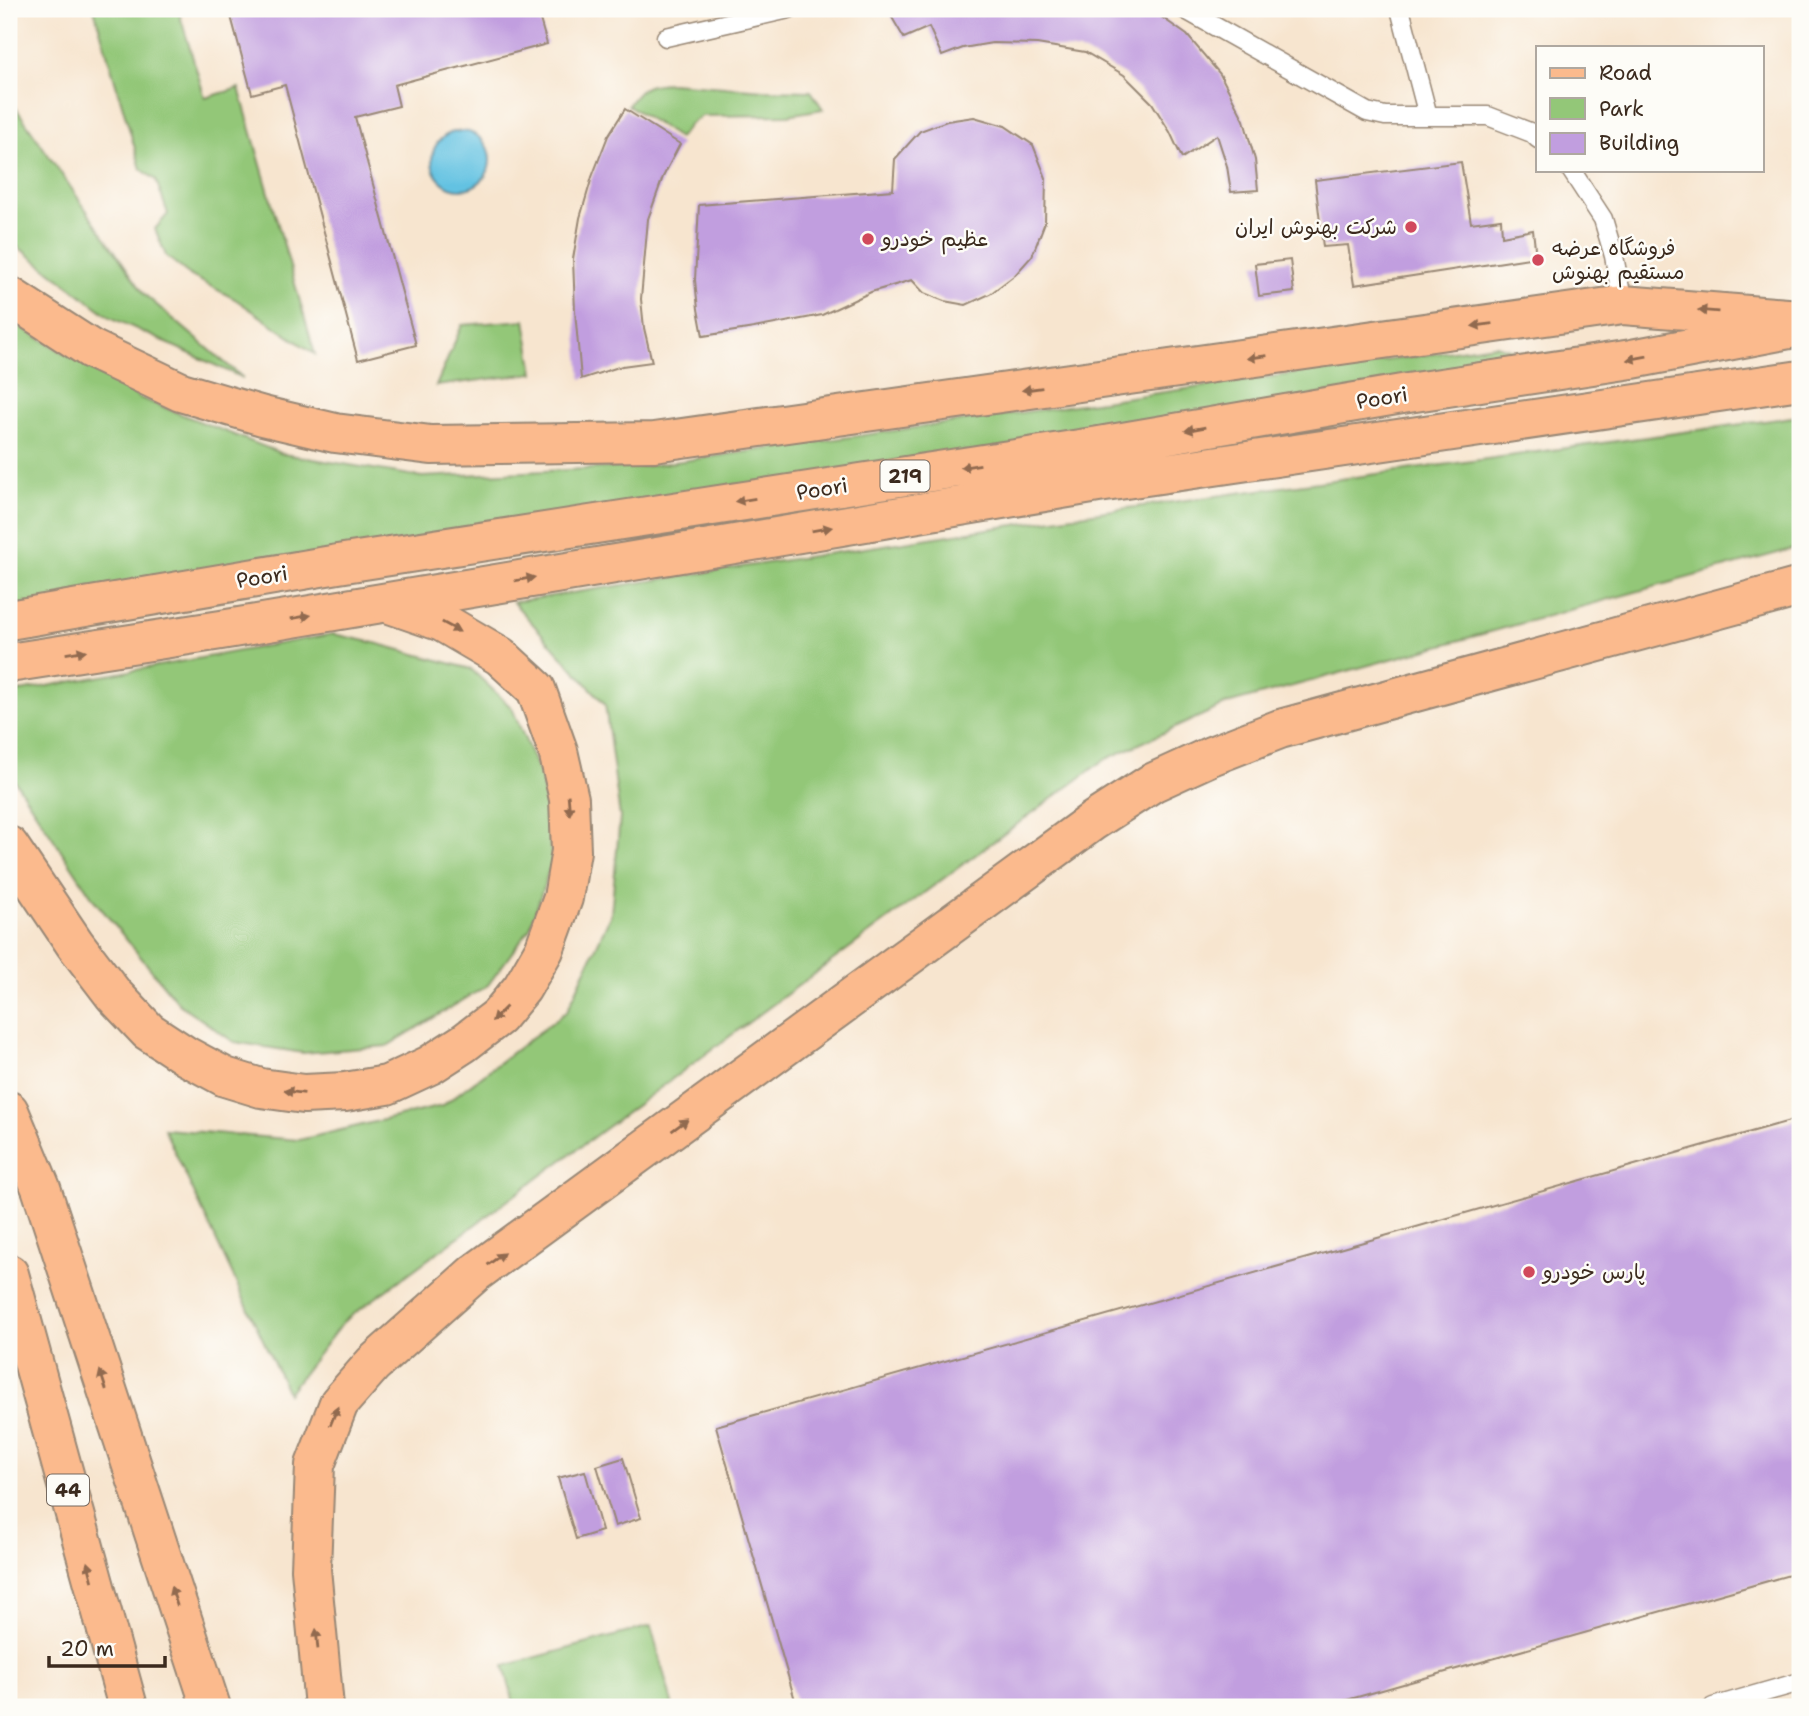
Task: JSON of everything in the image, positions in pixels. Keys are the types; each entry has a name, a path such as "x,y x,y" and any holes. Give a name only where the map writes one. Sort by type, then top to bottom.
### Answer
{"main road":[{"path":"9,296 91,349 181,391 263,416 335,433 431,445 654,442 1623,305 1800,319"},
{"name":"Poori","path":"9,620 352,562 1093,447 1408,393 1632,359 1800,327"},
{"name":"Poori","path":"9,663 387,603 1098,483 1800,380"},
{"path":"324,1707 311,1569 315,1465 339,1403 373,1364 475,1273 1022,872 1152,783 1280,729 1800,587"},
{"path":"9,846 75,944 114,995 148,1031 225,1077 261,1088 304,1094 345,1092 387,1085 430,1065 464,1044 498,1017 522,988 544,950 563,898 571,851 569,799 558,751 536,688 500,656 442,622 387,603"},
{"path":"9,1111 41,1188 211,1707"},
{"name":"44","path":"9,1273 128,1707"}],"lane":[{"path":"666,37 789,9"},
{"path":"1184,9 1367,112 1385,116 1488,116 1536,137"},
{"path":"1400,9 1428,116"},
{"path":"1573,172 1603,219 1614,256 1623,305"},
{"path":"1713,1707 1800,1682"}],"green space":[{"path":"94,9 178,9 205,98 239,88 315,354 235,299 191,276 166,256 155,229 168,214 156,180 141,169"},
{"path":"671,83 811,91 823,109 788,115 702,116 690,124 679,138 628,105 646,87"},
{"path":"9,98 145,295 243,378 110,317 9,240"},
{"path":"9,320 140,398 283,454 422,477 647,466 1495,345 1543,358 9,611"},
{"path":"525,320 534,373 436,386 462,325"},
{"path":"1800,416 1800,547 1227,704 1104,760 343,1322 288,1393 164,1129 299,1140 442,1106 567,1011 611,914 620,817 605,704 513,602 1106,511"},
{"path":"333,634 471,669 512,708 542,780 552,861 530,928 488,985 387,1046 303,1053 234,1042 179,1004 94,900 9,772 9,693"},
{"path":"651,1626 673,1707 515,1707 504,1666"}],"water":[{"path":"455,131 467,131 477,135 486,144 490,166 482,181 467,189 455,189 445,185 436,176 432,166 432,154 436,144 445,135"}],"building":[{"path":"229,9 556,9 557,11 539,16 547,44 394,85 399,106 355,117 416,345 358,360 285,85 252,94"},
{"path":"887,9 1150,9 1187,35 1220,74 1244,120 1255,160 1258,190 1231,192 1227,166 1217,135 1182,158 1152,103 1124,75 1085,52 1037,44 992,43 963,48 942,56 929,27 904,38"},
{"path":"625,109 680,144 663,177 648,219 641,299 652,362 622,366 581,379 573,259 580,218 592,177 608,136"},
{"name":"عظیم خودرو","path":"974,117 1005,126 1033,145 1046,178 1045,222 1032,256 1015,275 990,294 966,305 944,301 924,293 912,280 871,292 822,315 703,336 695,280 699,205 893,190 895,159 920,131 947,121"},
{"name":"شرکت بهنوش ایران","path":"1461,162 1471,223 1501,219 1502,236 1533,230 1536,257 1354,285 1348,245 1323,247 1315,180"},
{"path":"1290,260 1294,292 1259,296 1255,264"},
{"name":"پارس خودرو","path":"1800,1118 1800,1572 1322,1707 797,1707 716,1426"},
{"path":"623,1458 641,1518 615,1526 597,1466"},
{"path":"585,1471 602,1531 576,1539 558,1478"}],"place":[{"name":"شرکت بهنوش ایران","path":"1411,227"},
{"name":"عظیم خودرو","path":"868,239"},
{"name":"فروشگاه عرضه مستقیم بهنوش","path":"1538,260"},
{"name":"پارس خودرو","path":"1529,1272"}]}
